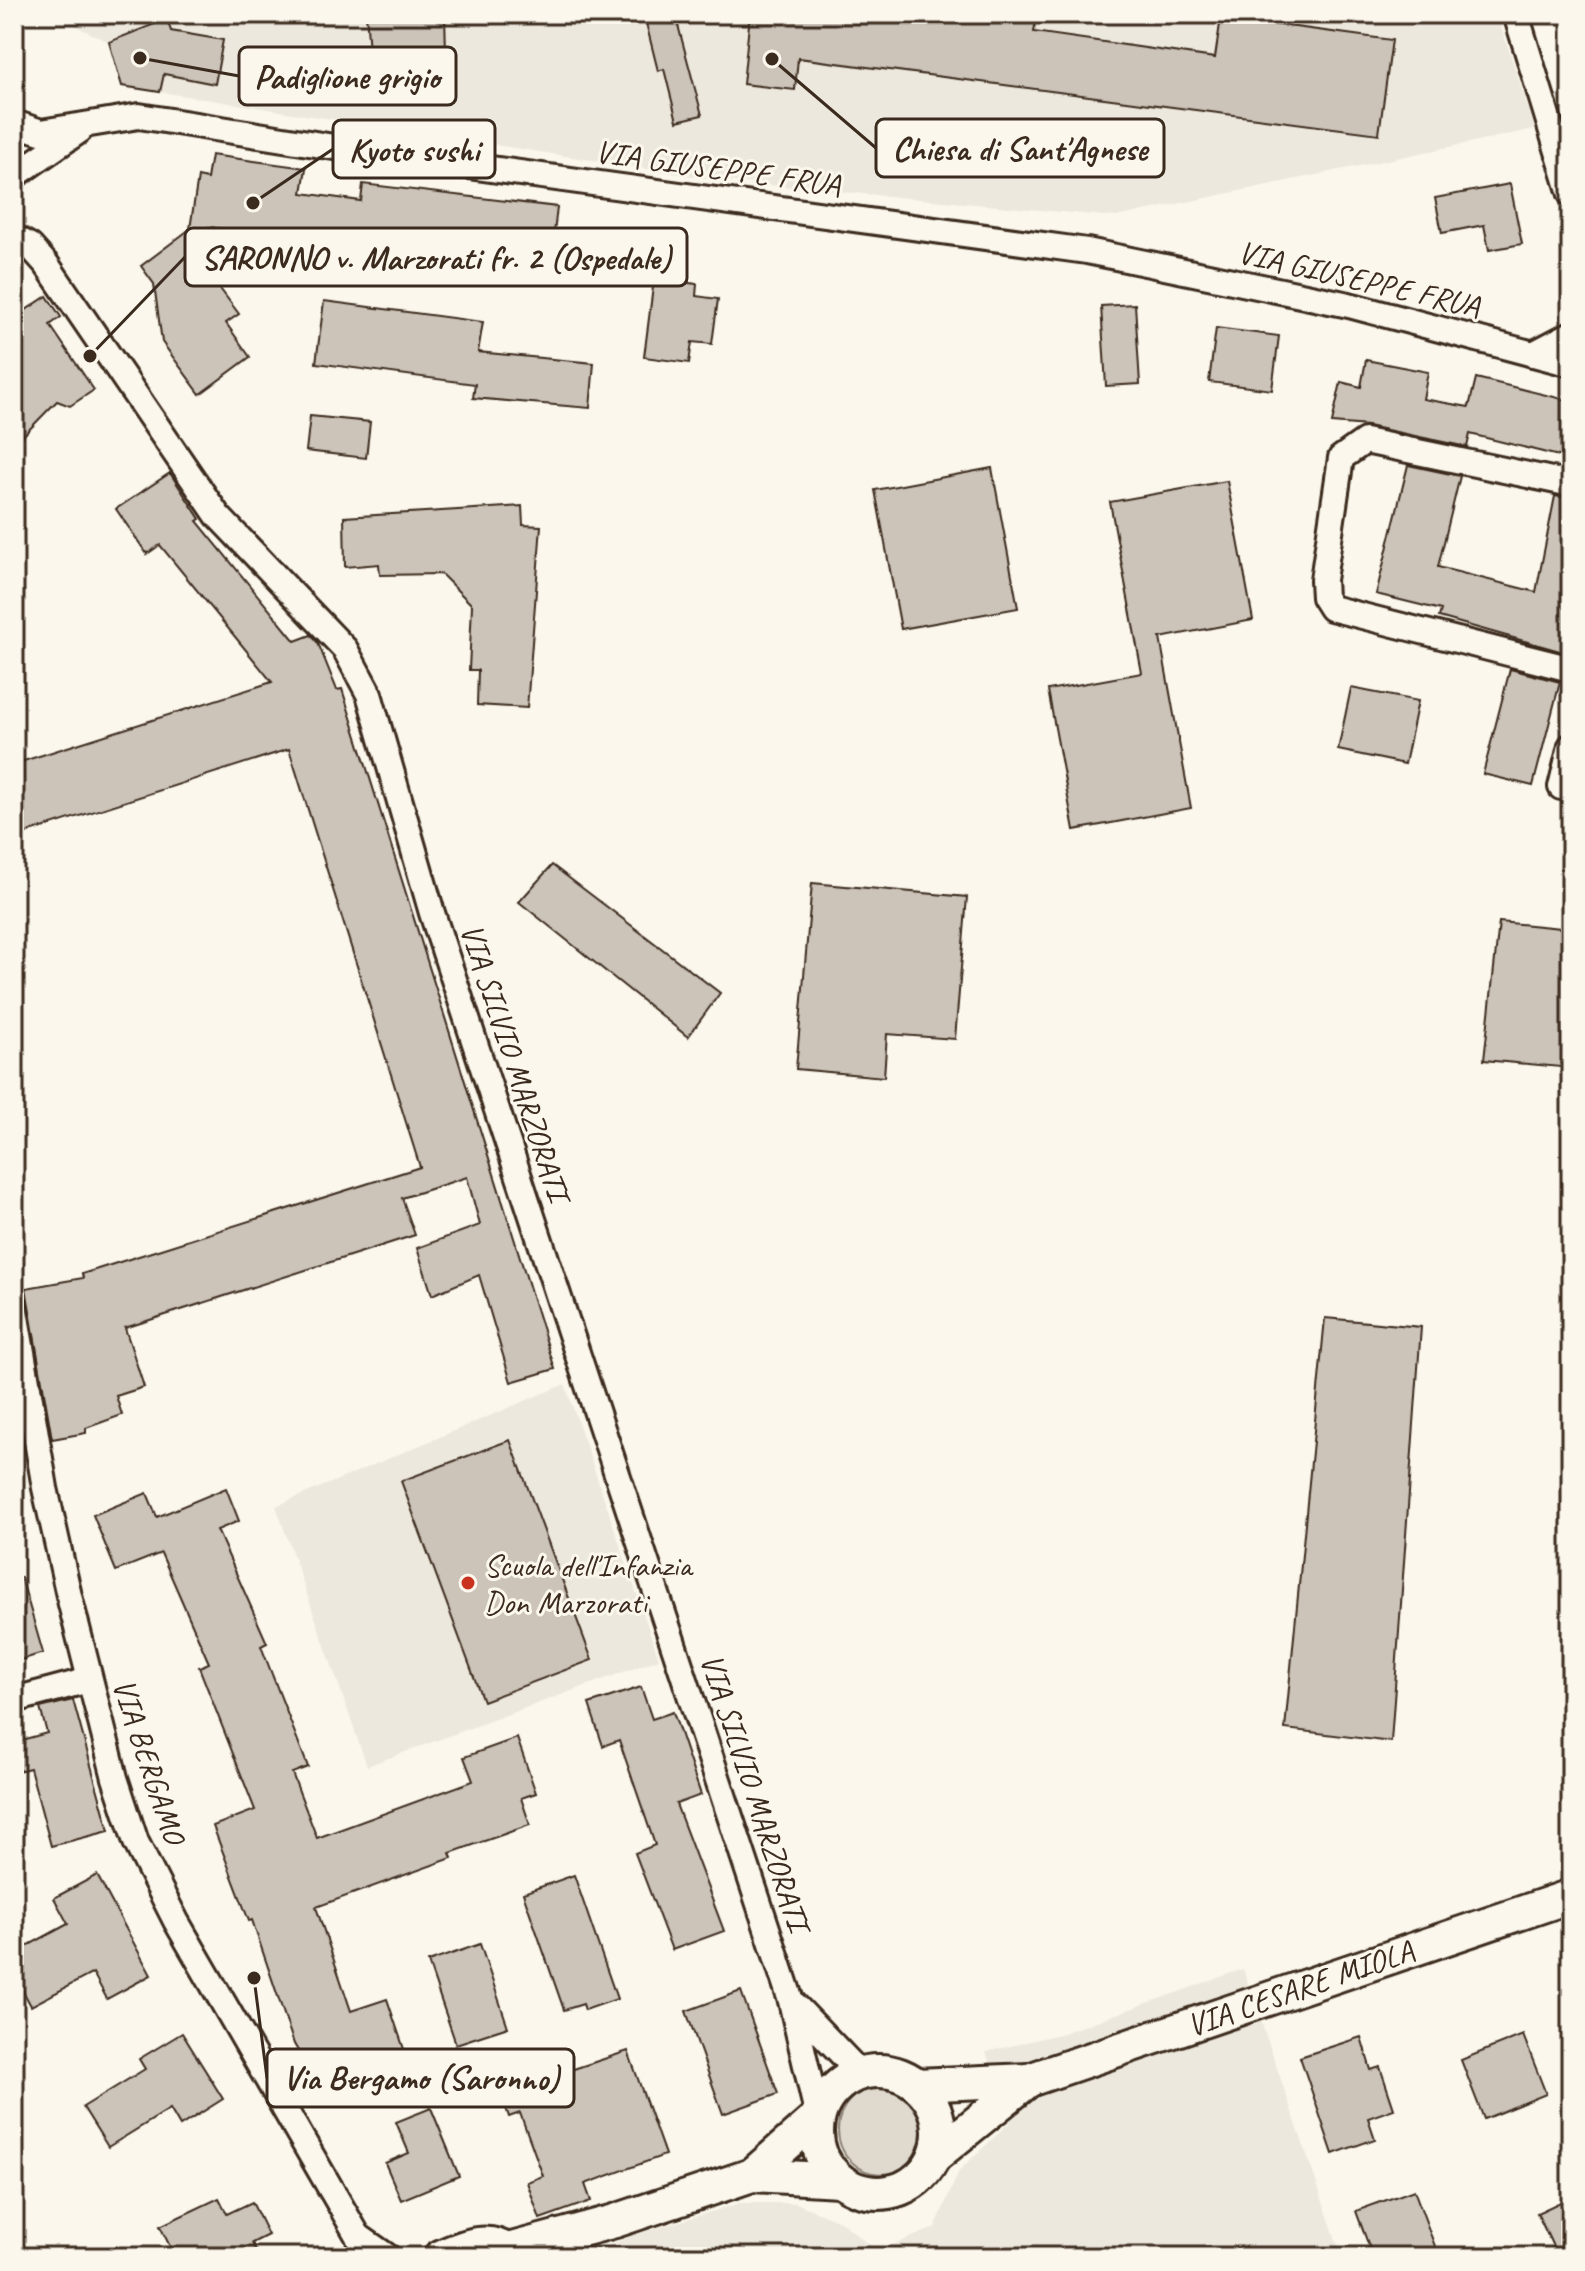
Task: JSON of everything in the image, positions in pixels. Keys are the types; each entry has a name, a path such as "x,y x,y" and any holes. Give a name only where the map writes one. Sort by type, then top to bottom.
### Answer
{"street":[{"path":"1516,14 1568,167 1571,194"},
{"name":"VIA GIUSEPPE FRUA","path":"14,123 41,132 139,116 353,150 1087,251 1349,305 1571,364"},
{"path":"14,176 87,126"},
{"name":"VIA SILVIO MARZORATI","path":"14,237 30,246 47,265 218,516 345,649 369,694 432,913 791,2001 818,2117"},
{"path":"1533,354 1571,334"},
{"path":"1571,484 1365,441 1341,458 1323,580 1324,597 1331,608 1571,669"},
{"path":"1561,787 1571,746"},
{"name":"VIA BERGAMO","path":"14,1305 45,1488 89,1680 136,1842 176,1921 361,2247 388,2257"},
{"path":"14,1700 89,1680"},
{"name":"VIA CESARE MIOLA","path":"752,2175 818,2117 827,2097 842,2082 860,2073 897,2074 917,2085 1029,2080 1571,1896"},
{"name":"VIA SILVIO MARZORATI","path":"791,2001 860,2073"},
{"name":"VIA CESARE MIOLA","path":"512,2254 752,2175 839,2180 856,2190 875,2194 894,2192 911,2184 935,2156 1029,2080"},
{"path":"917,2085 932,2103 938,2121 935,2156"},
{"path":"818,2117 819,2150 839,2180"},
{"name":"VIA CESARE MIOLA","path":"564,2257 615,2221"},
{"path":"440,2257 482,2242 512,2254"}],"shaded area":[{"path":"50,14 1497,14 1535,129 1116,217 724,181 122,86 109,42"},
{"name":"Scuola dell'Infanzia Don Marzorati","path":"565,1384 659,1659 367,1766 276,1506"},
{"path":"1243,1969 1342,2257 585,2257 628,2237 740,2203 796,2203 840,2221 877,2251 935,2228 959,2171 1010,2122 986,2052 1063,2033"},
{"path":"882,2086 907,2093 919,2105 926,2130 919,2155 907,2167 882,2174 857,2167 845,2155 838,2130 845,2105 857,2093"}],"building":[{"path":"366,14 445,14 447,91 412,95 371,75"},
{"path":"649,14 675,14 702,115 677,121 664,69 658,71 646,23 652,22"},
{"path":"750,14 1037,14 1034,32 1215,58 1221,17 1392,40 1379,134 798,58 795,90 743,84"},
{"path":"167,19 171,31 223,40 215,84 164,74 160,92 122,86 109,42"},
{"path":"211,155 306,168 302,193 361,201 363,184 557,207 550,268 461,258 460,263 210,227 238,265 215,282 239,314 226,323 250,357 200,394 162,342 154,284 141,266 190,229 198,177 207,179"},
{"path":"1510,184 1522,244 1489,250 1484,225 1442,233 1435,198"},
{"path":"654,279 697,284 696,296 718,299 712,344 692,342 689,363 644,357"},
{"path":"47,296 61,317 50,325 94,390 70,406 57,401 14,445 14,318"},
{"path":"324,301 483,322 478,352 594,363 590,408 473,398 475,384 316,363"},
{"path":"1135,304 1140,384 1106,386 1101,306"},
{"path":"1216,328 1279,336 1272,390 1209,382"},
{"path":"1366,360 1428,372 1423,399 1469,407 1476,378 1571,401 1571,459 1470,434 1467,447 1368,426 1332,423 1341,382 1361,387"},
{"path":"310,416 370,422 366,458 306,451"},
{"path":"1408,465 1460,476 1438,567 1536,592 1555,496 1571,499 1571,638 1567,653 1439,617 1441,610 1376,594"},
{"path":"992,468 1018,608 901,629 875,490"},
{"path":"170,473 200,519 197,521 295,641 311,635 318,643 337,690 342,689 555,1369 511,1382 479,1275 432,1295 417,1248 480,1225 467,1177 402,1198 415,1235 125,1328 144,1387 116,1396 122,1415 86,1428 86,1433 52,1439 26,1288 83,1278 82,1274 420,1167 289,749 14,837 14,764 272,682 160,545 147,554 116,509"},
{"path":"1227,481 1253,620 1160,638 1191,808 1074,830 1048,690 1142,673 1110,502"},
{"path":"522,506 523,525 541,526 527,708 477,705 478,670 469,670 472,605 441,574 380,575 379,564 345,567 344,517"},
{"path":"1510,669 1560,682 1533,786 1483,774"},
{"path":"1351,688 1418,701 1405,764 1338,750"},
{"path":"552,865 720,993 688,1037 519,902"},
{"path":"812,883 967,897 955,1039 887,1034 884,1077 796,1069"},
{"path":"1499,922 1571,929 1571,1068 1484,1060"},
{"path":"1325,1318 1421,1327 1391,1742 1285,1729"},
{"path":"14,1395 22,1444 14,1445"},
{"path":"510,1440 592,1660 483,1701 401,1481"},
{"path":"226,1488 239,1521 217,1530 267,1643 261,1646 308,1767 292,1773 317,1838 473,1781 464,1757 517,1738 536,1793 521,1798 530,1825 450,1853 452,1858 316,1907 351,2011 387,1999 409,2064 328,2093 320,2072 312,2075 294,2044 252,1920 249,1921 213,1826 255,1810 199,1667 209,1663 161,1553 116,1571 93,1515 147,1493 157,1517"},
{"path":"21,1577 43,1653 14,1662 14,1578"},
{"path":"641,1687 652,1719 673,1712 701,1795 676,1804 724,1931 672,1950 635,1853 655,1845 619,1740 603,1746 589,1704"},
{"path":"73,1700 109,1831 51,1846 30,1768 14,1772 14,1742 47,1733 40,1708"},
{"path":"97,1875 151,1975 107,1999 93,1973 31,2006 14,1974 14,1953 68,1924 54,1898"},
{"path":"574,1875 617,1999 585,2010 583,2004 564,2010 523,1893"},
{"path":"480,1944 508,2027 456,2044 428,1962"},
{"path":"741,1991 778,2094 723,2114 686,2011"},
{"path":"182,2033 223,2099 180,2126 170,2109 108,2147 83,2107 145,2069 139,2059"},
{"path":"1523,2035 1546,2094 1484,2119 1461,2060"},
{"path":"1361,2037 1371,2070 1380,2067 1394,2109 1368,2118 1375,2139 1333,2154 1300,2057"},
{"path":"628,2051 665,2155 585,2184 591,2201 540,2219 527,2182 543,2176 520,2113 509,2117 501,2093"},
{"path":"431,2108 459,2176 401,2200 385,2163 409,2153 396,2122"},
{"path":"1414,2190 1439,2257 1373,2257 1356,2211"},
{"path":"1571,2197 1571,2257 1558,2257 1537,2213"},
{"path":"219,2198 227,2214 252,2202 268,2235 252,2243 259,2257 175,2257 160,2226"}],"place":[{"name":"Padiglione grigio","path":"140,58"},
{"name":"Chiesa di Sant'Agnese","path":"772,59"},
{"name":"Kyoto sushi","path":"253,203"},
{"name":"SARONNO v. Marzorati fr. 2 (Ospedale)","path":"90,356"},
{"name":"Scuola dell'Infanzia Don Marzorati","path":"468,1583"},
{"name":"Via Bergamo (Saronno)","path":"254,1978"}]}
